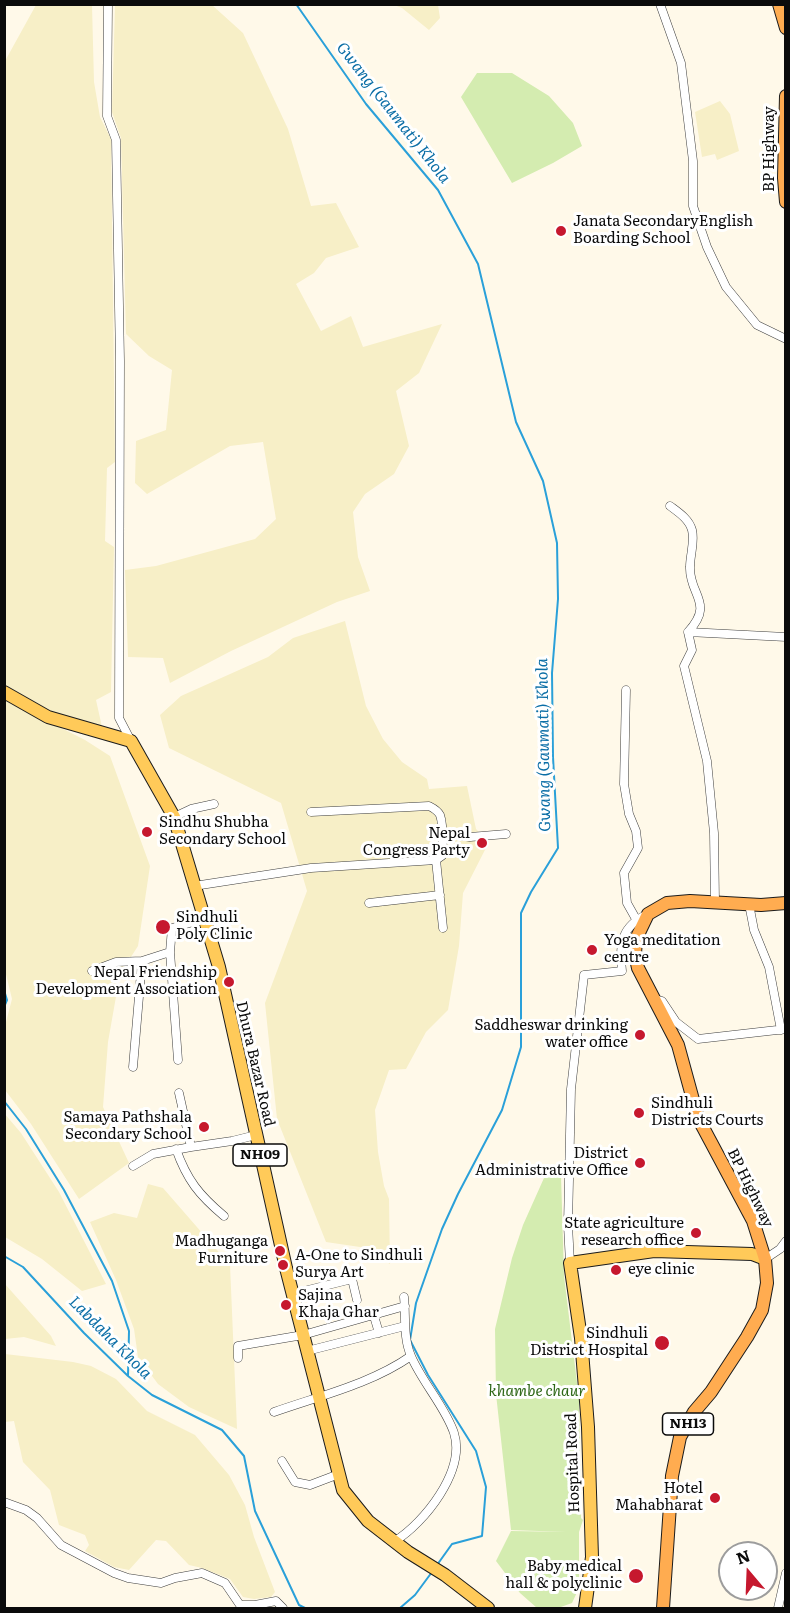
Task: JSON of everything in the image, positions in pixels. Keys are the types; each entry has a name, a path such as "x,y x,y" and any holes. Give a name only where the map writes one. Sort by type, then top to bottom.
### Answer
{"highway":[{"path":"779,4 786,28"},
{"name":"BP Highway","path":"786,96 784,178 786,202"},
{"path":"648,914 667,903 786,903"},
{"name":"BP Highway","path":"648,914 636,939 634,954 638,968 678,1045 698,1118 753,1221 765,1259 767,1283 762,1310 747,1337 711,1392 694,1412 680,1437 672,1485 663,1608"}],"main road":[{"path":"4,692 48,717 131,741"},
{"name":"Dhura Bazar Road","path":"131,741 174,817 219,968 292,1294 343,1490 368,1521 488,1608"},
{"path":"570,1263 654,1251 752,1254 765,1259"},
{"name":"Hospital Road","path":"570,1263 581,1338 588,1427 592,1557 585,1608"}],"street":[{"path":"108,4 107,116 116,140 117,152 120,361 119,718 131,741"},
{"path":"660,4 681,63 693,161 693,206 707,247 726,287 757,325 786,339"},
{"path":"670,506 684,517 692,528 691,580 701,603 698,622 688,632"},
{"path":"688,632 786,637"},
{"path":"688,632 692,650 684,666 707,762 714,833 715,902"},
{"path":"626,690 624,784 629,814 636,831 638,849 624,873 627,903 636,919"},
{"path":"174,817 191,808 214,804"},
{"path":"194,886 311,868 436,860 443,855 440,815 429,806 312,812"},
{"path":"442,833 470,837 506,834"},
{"path":"436,860 443,928"},
{"path":"369,903 440,895"},
{"path":"655,999 662,1001 676,1022 698,1039 783,1030 769,967 754,930 749,904"},
{"path":"570,1263 568,1225 571,1089 584,975 622,971 620,952 624,934 636,919 648,914"},
{"path":"178,1060 171,952 172,928 204,919"},
{"path":"92,971 116,962 142,961 171,952"},
{"path":"133,1066 142,961"},
{"path":"179,1093 191,1147"},
{"path":"133,1166 153,1154 256,1135"},
{"path":"176,1149 184,1172 203,1199 224,1216"},
{"path":"765,1259 780,1249 786,1240"},
{"path":"292,1294 352,1279 357,1300"},
{"path":"395,1541 428,1513 450,1475 456,1451 454,1434 411,1356 405,1326 404,1297"},
{"path":"238,1358 238,1346 303,1335 405,1306"},
{"path":"374,1316 378,1333"},
{"path":"307,1351 405,1326"},
{"path":"274,1412 365,1379 411,1356"},
{"path":"282,1461 295,1482 310,1485 339,1474"},
{"path":"4,1502 26,1510 37,1518 61,1545 121,1575 161,1583 202,1573 225,1583 240,1605 276,1601 283,1608"},
{"path":"778,1608 786,1573"}],"shaded area":[{"path":"36,5 92,5 94,82 100,117 111,139 115,462 107,468 105,541 114,547 111,692 96,700 102,727 49,713 5,688 5,61"},
{"path":"115,5 212,5 243,33 288,129 311,206 336,203 359,247 326,258 314,273 296,284 321,331 351,316 363,347 442,324 419,373 396,391 409,446 394,474 365,494 353,512 358,557 370,591 337,602 231,651 170,683 163,658 128,657 125,570 156,566 255,539 276,519 263,442 230,446 147,494 135,483 136,441 166,430 172,370 149,356 126,334 121,138 112,112"},
{"path":"394,5 438,5 440,18 429,30 402,8"},
{"path":"720,101 730,114 739,151 717,160 715,154 702,157 695,112"},
{"path":"345,621 366,706 383,739 402,762 427,779 429,789 467,786 476,829 489,842 463,893 459,946 448,1010 426,1032 406,1069 389,1070 375,1110 378,1152 384,1186 389,1199 390,1264 360,1247 326,1242 277,1119 265,1003 307,891 281,803 169,748 160,715 181,696 268,657 293,638"},
{"path":"4,699 85,740 110,756 150,866 138,946 120,974 108,1042 103,1107 129,1163 79,1199 31,1124 5,1090 5,1026 12,999 4,966"},
{"path":"4,1113 21,1133 59,1192 106,1284 82,1291 42,1259 5,1237"},
{"path":"148,1184 163,1188 230,1265 237,1429 189,1407 158,1384 138,1357 134,1329 116,1280 90,1222 114,1213 137,1218"},
{"path":"5,1284 51,1336 56,1346 24,1337 5,1339"},
{"path":"5,1354 91,1366 116,1379 147,1411 195,1435 229,1475 245,1505 254,1537 275,1592 271,1597 254,1599 243,1597 230,1579 189,1565 166,1541 156,1540 129,1570 114,1567 85,1551 89,1545 85,1535 59,1525 50,1490 23,1462 14,1421 5,1422"}],"green space":[{"path":"477,73 512,73 549,96 573,123 582,146 512,183 461,97"},
{"name":"khambe chaur","path":"554,1164 561,1175 564,1276 579,1399 581,1518 583,1520 579,1532 579,1588 572,1603 558,1608 537,1608 520,1593 496,1561 511,1531 567,1532 511,1530 496,1394 495,1329 512,1258 523,1225 544,1178"}],"waterway":[{"name":"Gwang (Gaumati) Khola","path":"296,4 366,104 438,190 478,264 516,422 543,481 557,543 558,599 552,673 553,757 558,848 521,913 521,1047 502,1110 442,1229 416,1303 410,1340 428,1375 476,1451 486,1487 482,1536 452,1544 437,1565"},
{"path":"4,990 7,1000 4,1007"},
{"path":"4,1101 26,1129 64,1190 112,1281 129,1331 128,1376"},
{"name":"Labdaha Khola","path":"4,1256 23,1267 84,1333 128,1376 152,1395 222,1430 244,1456 255,1511 299,1605 305,1608"},
{"name":"Gwang (Gaumati) Khola","path":"400,1608 415,1595 432,1572"}],"place":[{"name":"Janata SecondaryEnglish Boarding School","path":"561,231"},
{"name":"Sindhu Shubha Secondary School","path":"147,832"},
{"name":"Nepal Congress Party","path":"482,843"},
{"name":"Sindhuli Poly Clinic","path":"163,927"},
{"name":"Yoga meditation centre","path":"592,950"},
{"name":"Nepal Friendship Development Association","path":"229,982"},
{"name":"Saddheswar drinking water office","path":"640,1035"},
{"name":"Sindhuli Districts Courts","path":"639,1113"},
{"name":"Samaya Pathshala Secondary School","path":"204,1127"},
{"name":"District Administrative Office","path":"640,1163"},
{"name":"State agriculture research office","path":"696,1233"},
{"name":"Madhuganga Furniture","path":"280,1251"},
{"name":"A-One to Sindhuli Surya Art","path":"283,1265"},
{"name":"eye clinic","path":"616,1270"},
{"name":"Sajina Khaja Ghar","path":"286,1305"},
{"name":"Sindhuli District Hospital","path":"662,1343"},
{"name":"Hotel Mahabharat","path":"715,1498"},
{"name":"Baby medical hall & polyclinic","path":"636,1576"}]}
